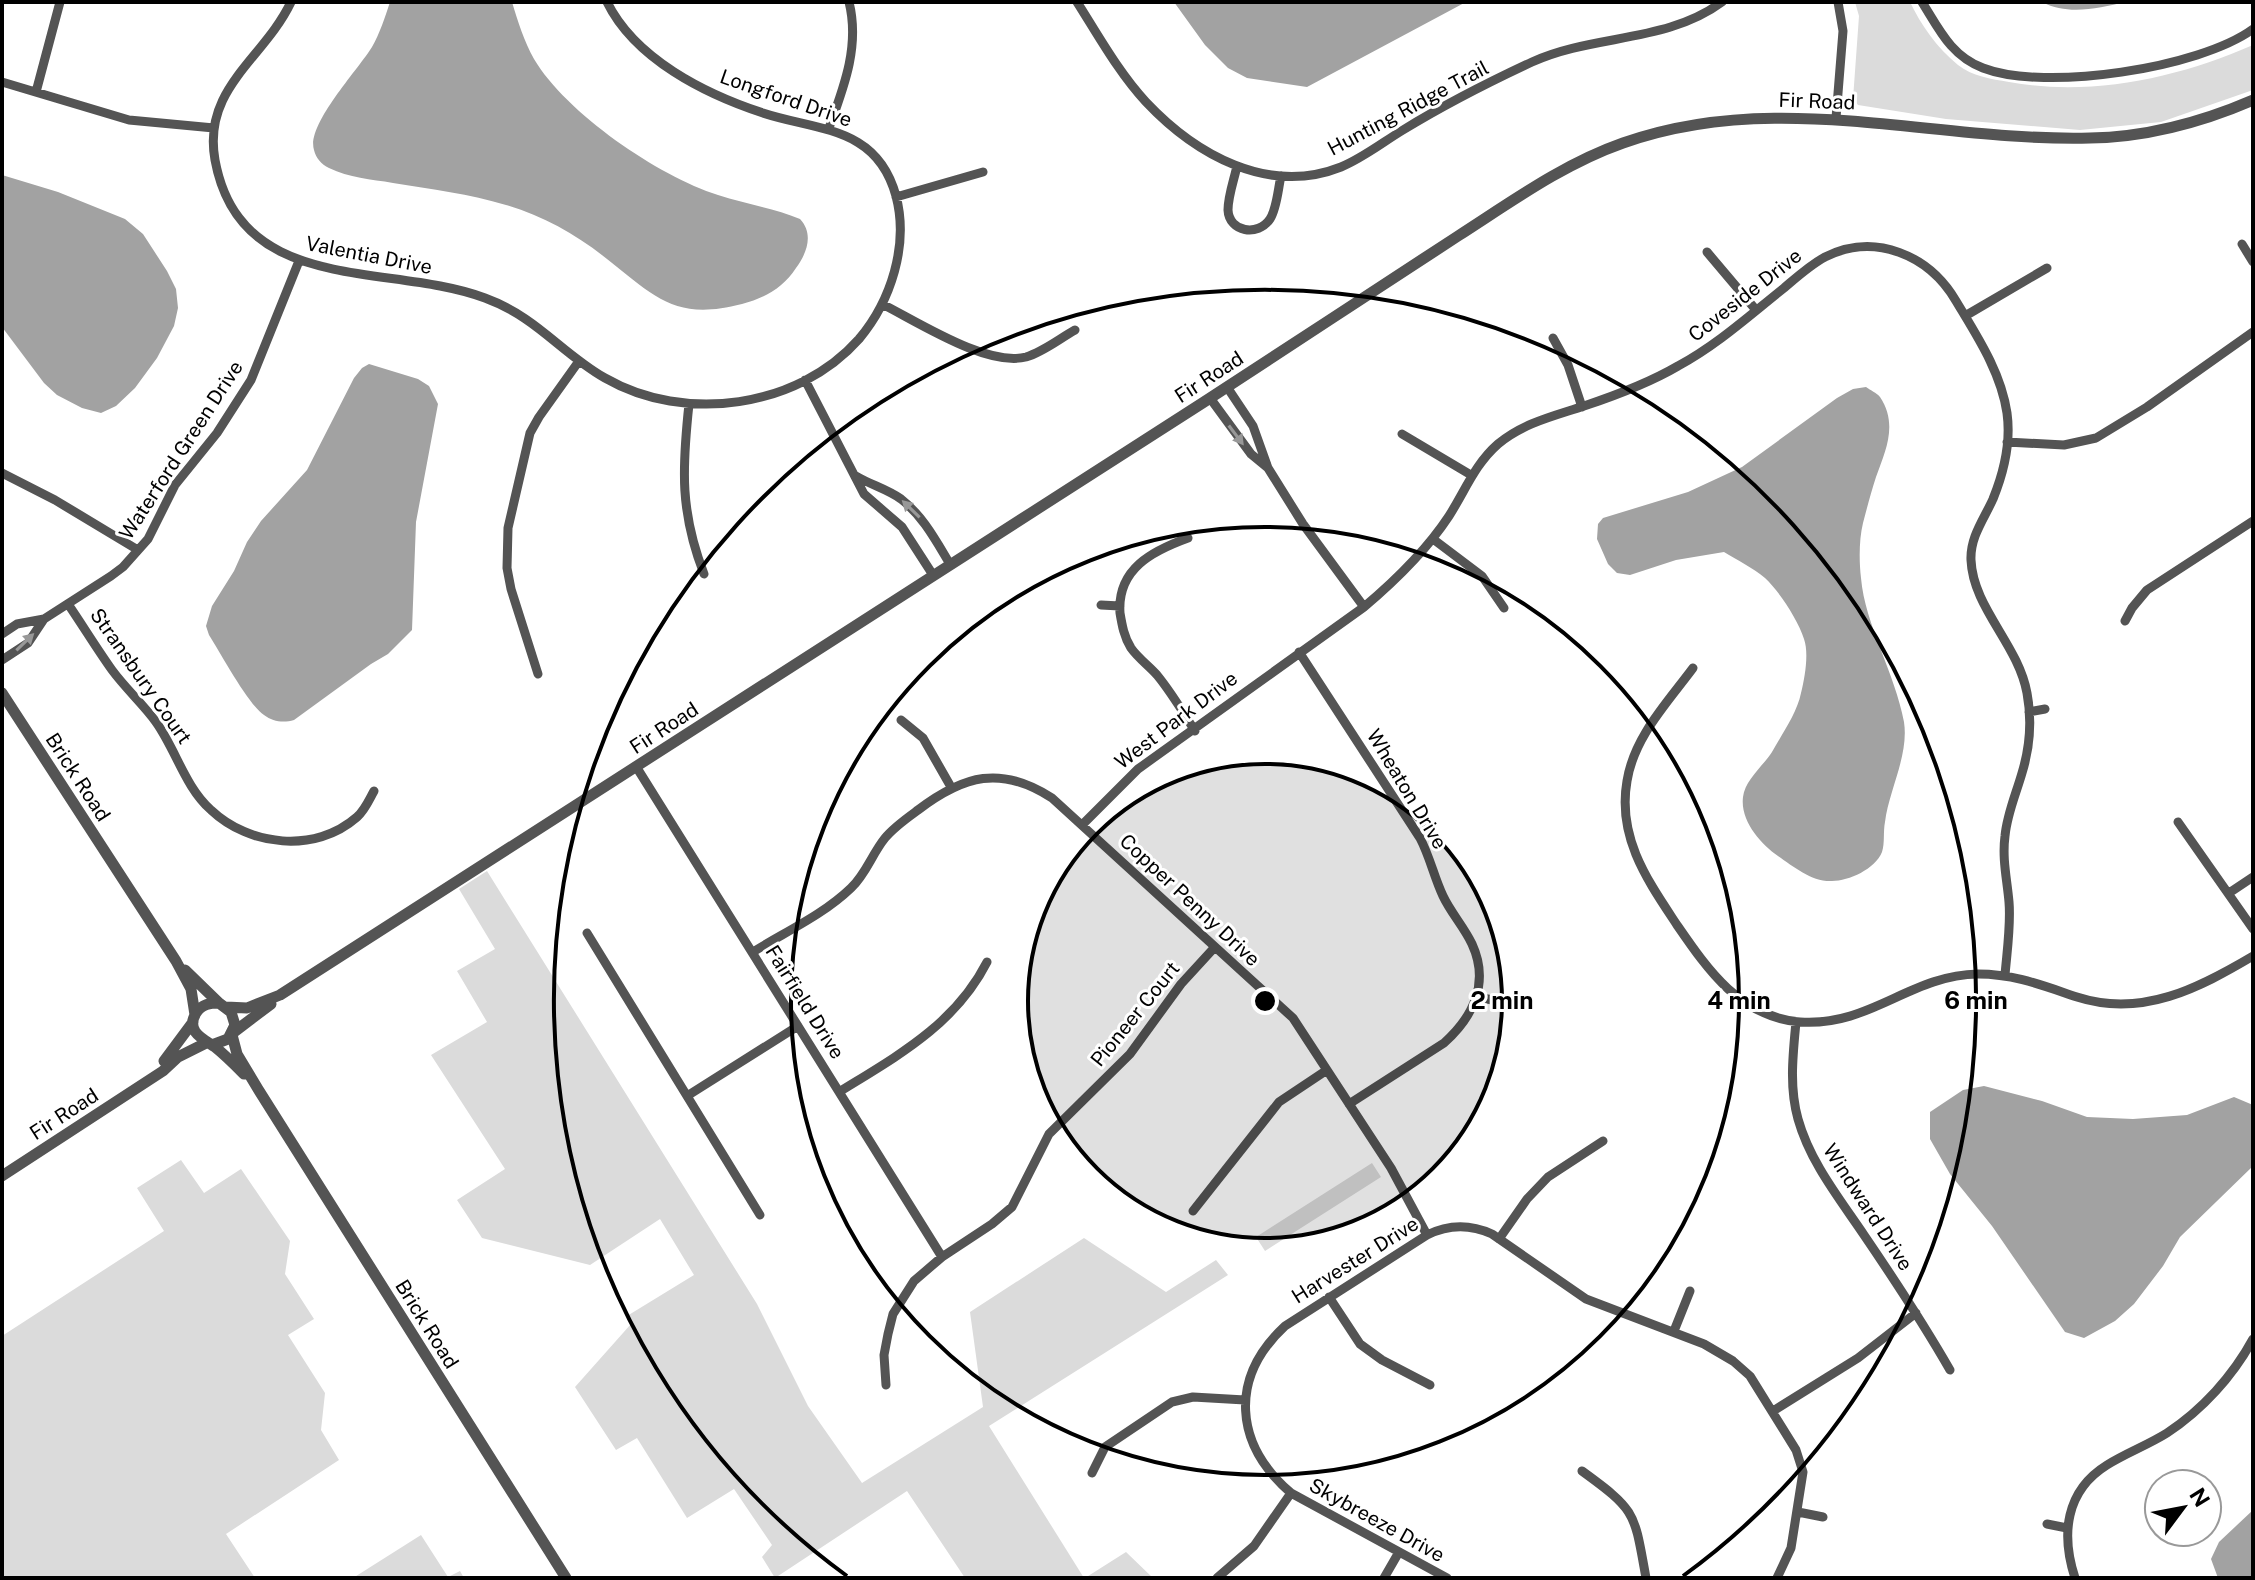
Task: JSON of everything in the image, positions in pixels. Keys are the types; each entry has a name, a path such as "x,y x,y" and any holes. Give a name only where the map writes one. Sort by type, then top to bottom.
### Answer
{"street":[{"path":"36,92 60,2"},
{"path":"2,82 129,120 214,128 223,97 275,29 291,2"},
{"name":"Longford Drive","path":"607,2 626,31 656,58 704,89 767,115 829,128 853,139 884,169 896,197 900,239 897,262 882,304 850,349 805,380 750,400 689,404"},
{"path":"829,128 852,52 853,23 849,2"},
{"name":"Hunting Ridge Trail","path":"1077,2 1145,101 1199,147 1237,166 1267,176 1316,175 1340,167 1430,114 1549,55 1661,30 1707,12 1722,2"},
{"path":"1836,118 1843,31 1838,2"},
{"path":"1922,2 1945,41 1965,59 1985,69 2033,77 2114,75 2192,56 2253,29"},
{"name":"Fir Road","path":"233,1033 280,995 1553,176 1587,158 1636,139 1705,122 1772,117 1836,118 2008,135 2091,138 2173,128 2253,100"},
{"name":"Valentia Drive","path":"214,128 215,161 224,190 246,224 265,242 315,267 443,287 483,297 535,324 579,361 622,387 654,398 689,404"},
{"path":"1237,166 1229,215 1232,222 1246,231 1258,229 1268,222 1281,176"},
{"path":"896,197 983,172"},
{"path":"2242,244 2253,262"},
{"name":"Coveside Drive","path":"1299,652 1364,607 1394,581 1433,539 1471,475 1489,452 1515,432 1532,423 1617,395 1680,366 1729,333 1826,256 1850,249 1874,247 1903,253 1929,268 1948,288 1984,348 2007,412 2007,442 1999,482 1972,545 1972,571 1984,603 2015,655 2027,691 2029,712 2027,752 2008,812 2005,834 2003,856 2009,920 2005,975"},
{"path":"1707,252 1756,310"},
{"name":"Waterford Green Drive","path":"2,634 17,624 44,619 111,576 138,550 155,527 175,485 217,433 251,380 299,261"},
{"path":"1965,316 2047,268"},
{"path":"882,304 975,351 1002,359 1033,354 1075,330"},
{"path":"2007,442 2064,445 2096,438 2147,407 2253,332"},
{"path":"1553,338 1568,365 1582,407"},
{"path":"538,674 511,589 507,560 508,528 530,433 579,361"},
{"path":"805,380 864,494 907,533 933,575"},
{"path":"1227,387 1253,426 1268,468 1310,534 1364,607"},
{"path":"1210,398 1251,454 1268,468"},
{"path":"689,404 684,501 692,543 704,574"},
{"path":"1402,434 1471,475"},
{"path":"2,473 55,500 138,550"},
{"path":"854,474 890,493 913,510 950,564"},
{"path":"2125,621 2147,590 2253,521"},
{"path":"1188,538 1164,547 1139,563 1122,587 1120,606 1122,626 1132,648 1158,676 1195,731"},
{"path":"1433,539 1482,576 1504,608"},
{"name":"Stransbury Court","path":"68,604 112,670 155,722 196,794 209,809 237,829 276,840 314,838 358,816 374,791"},
{"path":"1101,605 1120,606"},
{"name":"Waterford Green Drive","path":"2,660 28,643 44,619"},
{"name":"West Park Drive","path":"1082,825 1125,780 1299,652"},
{"name":"Wheaton Drive","path":"1299,652 1427,851 1441,893 1472,945 1480,978 1478,997"},
{"path":"1693,668 1638,747 1627,780 1625,816 1636,859 1660,899 1707,969 1721,985 1750,1005 1796,1022 1843,1020 1937,980 1976,974 2005,975 2044,984 2093,1001 2115,1004 2157,1001 2211,981 2253,956"},
{"name":"Brick Road","path":"2,693 176,961 191,989 194,1018"},
{"path":"2029,712 2045,709"},
{"path":"753,952 850,889 890,833 951,787 923,738 901,720"},
{"name":"Fairfield Drive","path":"637,768 942,1257"},
{"name":"Copper Penny Drive","path":"951,787 981,778 1010,778 1039,789 1293,1018 1391,1168 1427,1235"},
{"path":"2178,822 2253,929"},
{"path":"2229,893 2253,877"},
{"path":"587,933 760,1215"},
{"name":"Pioneer Court","path":"886,1385 884,1355 893,1314 914,1281 1012,1207 1021,1195 1049,1134 1130,1054 1181,984 1214,948"},
{"name":"Brick Road","path":"176,961 223,1005"},
{"path":"839,1092 932,1032 964,1000 987,962"},
{"name":"Fir Road","path":"223,1005 247,1008 280,995"},
{"path":"1349,1104 1444,1043 1466,1020 1478,997 1497,1001"},
{"path":"205,1005 223,1005 234,1018 233,1033 223,1043 209,1044 196,1035 194,1018 205,1005"},
{"name":"Fir Road","path":"145,1083 177,1047 194,1018"},
{"name":"Windward Drive","path":"1796,1022 1793,1095 1804,1137 1823,1175 1916,1313 1950,1370"},
{"path":"687,1096 798,1026"},
{"name":"Brick Road","path":"233,1033 237,1054 258,1089 566,1578"},
{"name":"Fir Road","path":"2,1176 145,1083 189,1049 209,1044"},
{"name":"Brick Road","path":"209,1044 258,1089"},
{"path":"1193,1211 1279,1102 1327,1070"},
{"path":"1499,1239 1527,1199 1548,1177 1603,1141"},
{"name":"Harvester Drive","path":"1291,1493 1265,1468 1247,1427 1245,1400 1251,1372 1269,1340 1285,1326 1427,1235 1451,1226 1480,1229 1586,1299 1713,1348 1750,1376 1801,1461 1804,1481 1786,1564 1777,1578"},
{"path":"1674,1331 1690,1291"},
{"path":"1329,1297 1360,1344 1382,1360 1430,1385"},
{"path":"1773,1411 1858,1358 1916,1313"},
{"path":"2075,1578 2066,1544 2067,1528 2076,1498 2106,1465 2183,1421 2219,1387 2253,1339"},
{"path":"1092,1473 1105,1447 1172,1402 1193,1397 1245,1400"},
{"path":"1582,1471 1618,1498 1632,1515 1637,1526 1646,1578"},
{"path":"1217,1578 1254,1546 1291,1493"},
{"name":"Skybreeze Drive","path":"1291,1493 1447,1578"},
{"path":"1798,1512 1823,1517"},
{"path":"2047,1524 2067,1528"},
{"path":"1384,1578 1399,1552"}],"shaded area":[{"path":"390,2 512,2 534,59 549,80 590,121 642,158 694,186 800,219 808,237 800,262 779,287 758,299 719,309 683,308 654,295 584,242 533,215 478,198 360,178 321,163 314,150 318,127 325,112 372,47"},
{"path":"1174,2 1466,2 1307,87 1247,78 1228,68 1205,45"},
{"path":"1855,2 1910,2 1930,36 1950,58 1969,72 1989,78 2071,87 2134,82 2195,67 2253,45 2253,90 2161,122 2080,130 1946,119 1858,105 1853,99 1859,16"},
{"path":"2042,2 2126,2 2073,10"},
{"path":"2,175 58,192 125,219 143,234 176,289 178,308 174,326 157,358 135,388 116,406 101,413 82,408 57,395 44,383 2,327"},
{"path":"369,364 418,379 429,386 438,404 416,522 412,630 388,654 294,720 282,722 264,715 250,701 206,626 212,606 234,571 247,542 261,521 307,470 354,378"},
{"path":"1866,387 1880,397 1889,427 1862,529 1861,578 1868,613 1900,704 1904,747 1887,810 1879,858 1861,873 1825,881 1804,873 1765,845 1748,823 1743,806 1744,791 1789,723 1802,687 1806,665 1805,645 1788,606 1765,578 1724,552 1676,560 1630,575 1617,573 1608,564 1597,539 1598,524 1603,518 1688,492 1742,467 1837,398 1853,389"},
{"path":"487,871 757,1304 808,1406 862,1483 983,1407 970,1312 1084,1238 1166,1292 1216,1260 1228,1275 989,1426 1084,1578 965,1578 907,1491 775,1578 762,1557 772,1545 734,1489 687,1518 637,1438 616,1450 575,1387 631,1324 627,1316 694,1275 660,1219 590,1265 482,1238 457,1200 505,1169 431,1055 487,1022 457,971 495,949 459,889"},
{"path":"1984,1086 2087,1117 2133,1119 2187,1115 2234,1097 2253,1105 2253,1166 2180,1237 2134,1304 2115,1321 2084,1338 2065,1332 1992,1226 1950,1174 1930,1139 1930,1112 1963,1090"},
{"path":"181,1160 204,1193 241,1169 290,1241 285,1274 314,1319 288,1335 325,1393 321,1430 339,1460 226,1534 255,1578 2,1578 2,1336 164,1231 137,1188"},
{"path":"1372,1163 1381,1177 1265,1251 1256,1237"},
{"path":"2253,1510 2253,1578 2218,1578 2211,1559 2216,1548 2223,1548 2223,1538"},
{"path":"421,1535 448,1577 460,1571 464,1578 353,1578"},
{"path":"1126,1552 1153,1578 1085,1578"}]}
